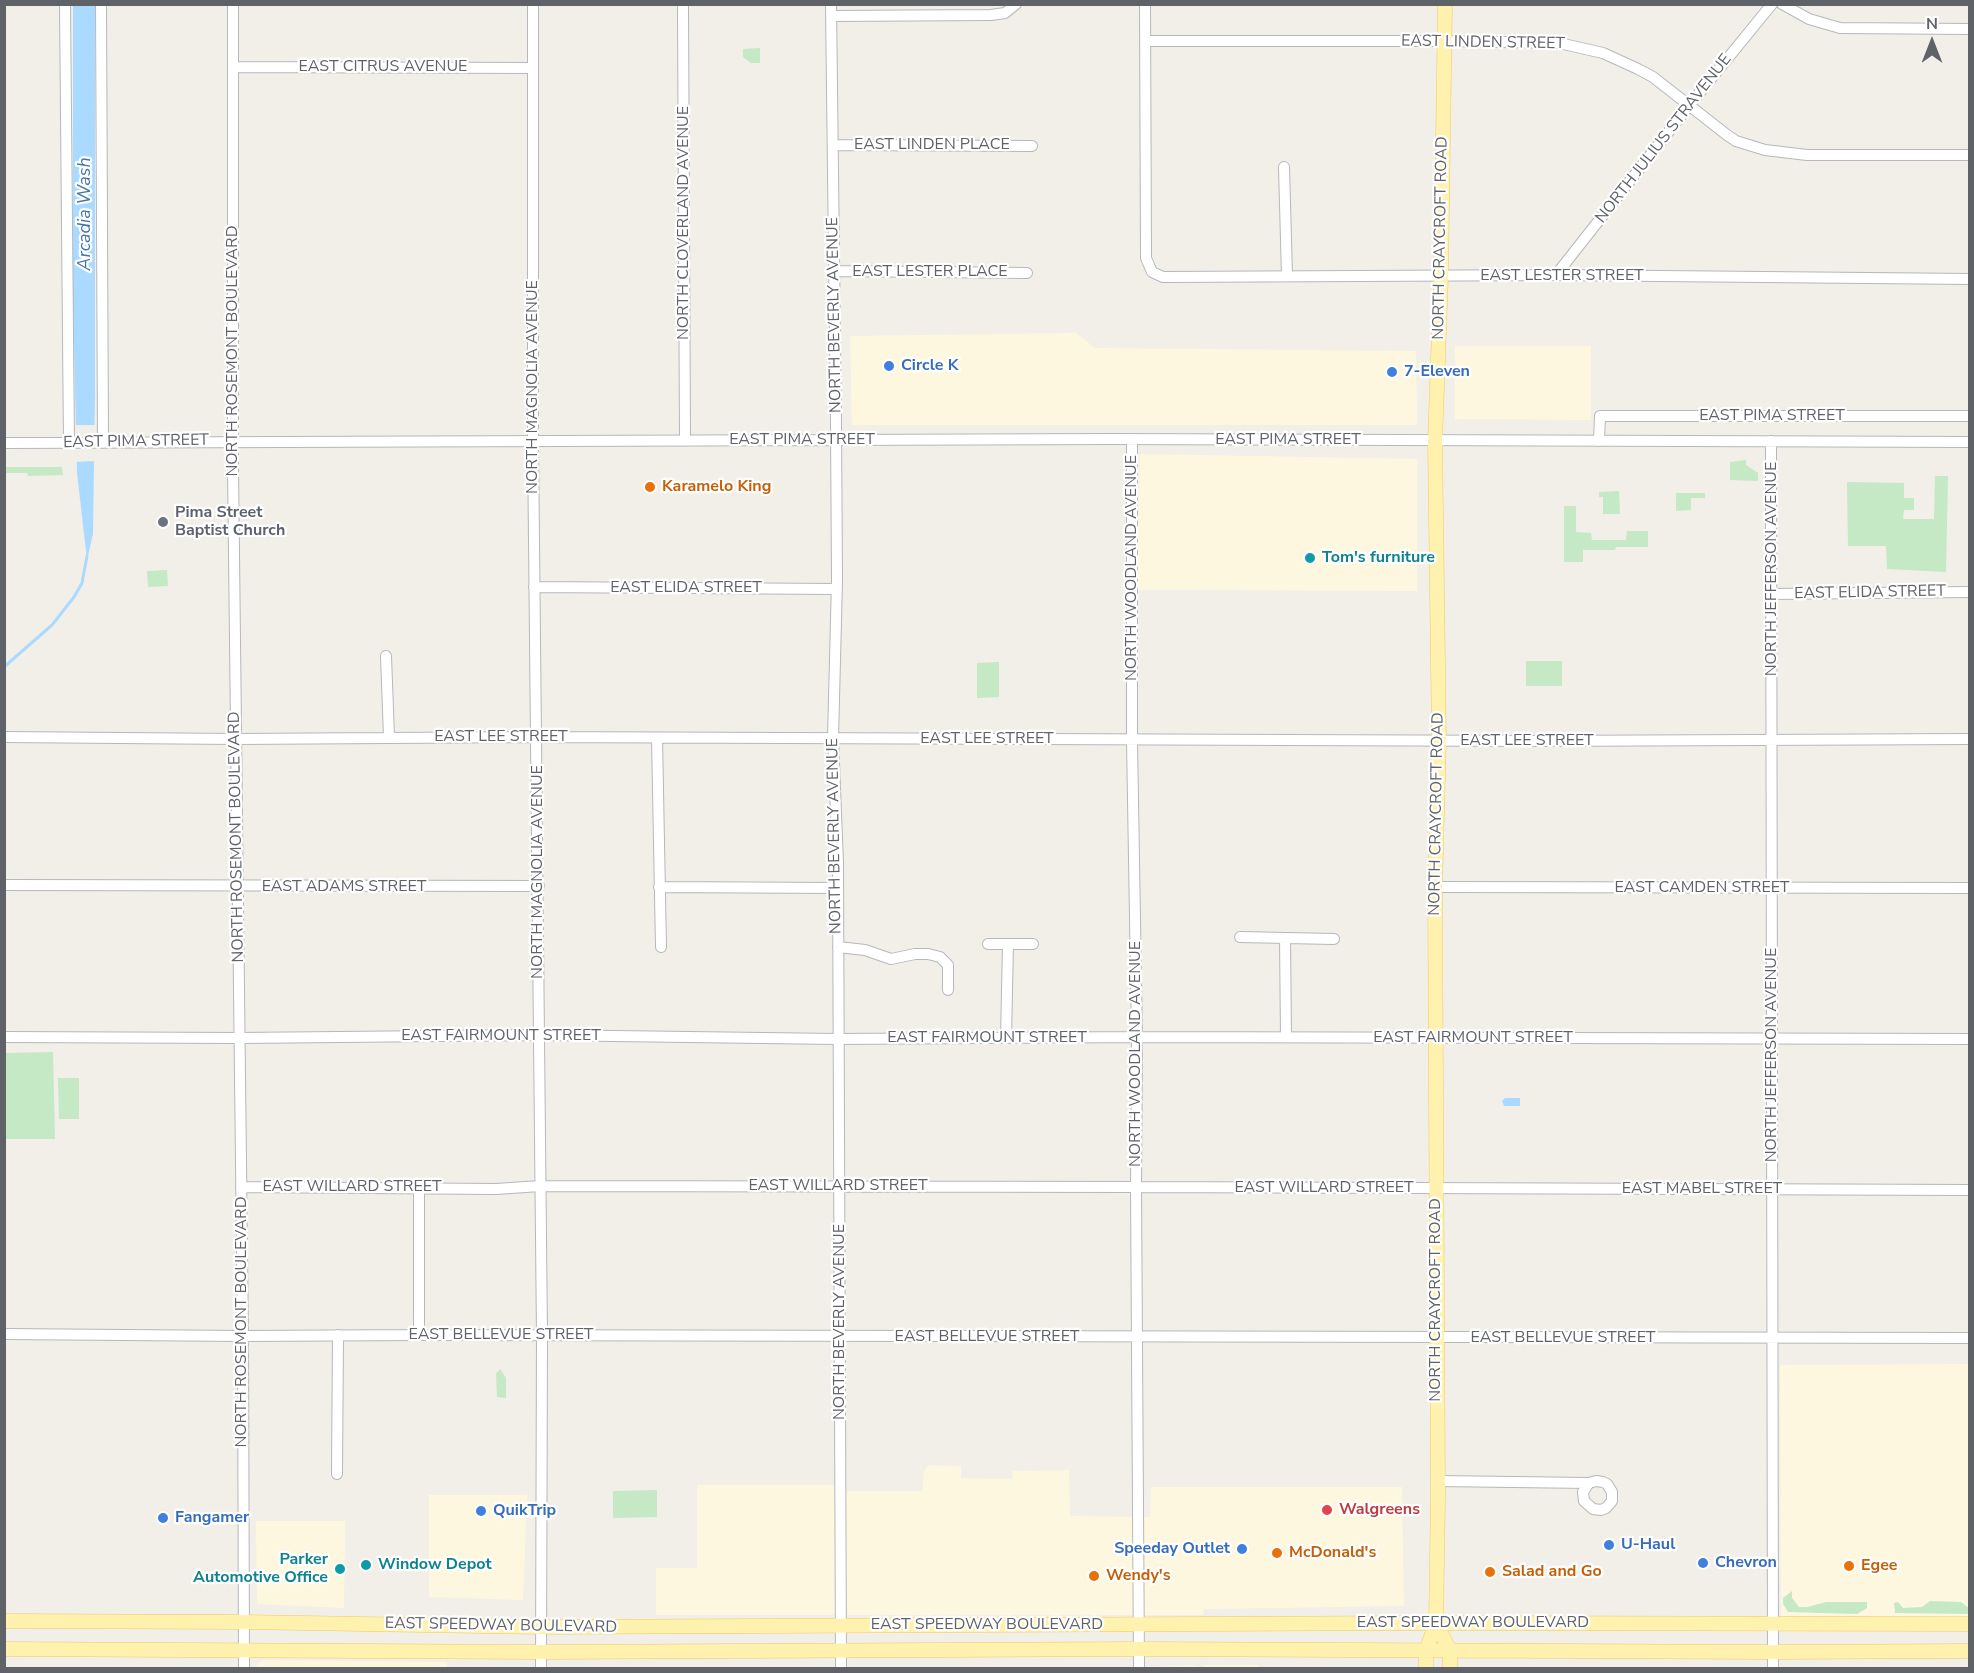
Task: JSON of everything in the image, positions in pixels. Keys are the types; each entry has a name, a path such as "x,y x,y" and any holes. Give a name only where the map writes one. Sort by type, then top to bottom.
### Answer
{"main road":[{"name":"NORTH CRAYCROFT ROAD","path":"1426,1668 1426,1651 1436,1623 1435,887 1439,740 1435,441 1441,277 1445,4"},
{"name":"EAST SPEEDWAY BOULEVARD","path":"4,1621 541,1627 1436,1623 1970,1624"},
{"name":"NORTH CRAYCROFT ROAD","path":"1436,1623 1450,1651 1450,1668"},
{"name":"EAST SPEEDWAY BOULEVARD","path":"4,1649 541,1652 1139,1649 1970,1651"}],"street":[{"path":"65,4 73,443"},
{"path":"101,4 101,443"},
{"name":"NORTH ROSEMONT BOULEVARD","path":"233,4 233,442 243,1336 244,1668"},
{"name":"NORTH MAGNOLIA AVENUE","path":"533,4 533,441 542,1335 541,1668"},
{"name":"NORTH CLOVERLAND AVENUE","path":"683,4 685,441"},
{"path":"831,10 991,15 1005,13 1016,4"},
{"path":"1145,4 1146,41"},
{"name":"NORTH JULIUS STRAVENUE","path":"1556,275 1689,105 1772,4"},
{"path":"1782,4 1809,19 1840,28 1970,29"},
{"name":"NORTH BEVERLY AVENUE","path":"831,10 837,589 833,738 838,946 841,1668"},
{"name":"EAST LINDEN STREET","path":"1146,41 1559,43 1603,53 1638,69 1653,77 1736,141 1776,152 1807,155 1970,155"},
{"name":"EAST LESTER STREET","path":"1146,41 1146,258 1151,274 1168,278 1556,275 1970,279"},
{"name":"EAST CITRUS AVENUE","path":"233,67 533,68"},
{"name":"EAST LINDEN PLACE","path":"833,145 1032,146"},
{"path":"1284,167 1287,276"},
{"name":"EAST LESTER PLACE","path":"834,271 1027,273"},
{"name":"EAST PIMA STREET","path":"1599,441 1600,416 1970,416"},
{"name":"EAST PIMA STREET","path":"4,443 1132,439 1970,442"},
{"name":"NORTH WOODLAND AVENUE","path":"1132,439 1139,1668"},
{"name":"NORTH JEFFERSON AVENUE","path":"1771,441 1773,1668"},
{"name":"EAST ELIDA STREET","path":"534,587 837,589"},
{"name":"EAST ELIDA STREET","path":"1771,594 1970,592"},
{"path":"386,656 389,737"},
{"name":"EAST LEE STREET","path":"4,737 1132,740 1970,739"},
{"path":"657,738 661,946"},
{"name":"EAST ADAMS STREET","path":"4,885 538,886"},
{"path":"659,887 837,888"},
{"name":"EAST CAMDEN STREET","path":"1435,887 1970,888"},
{"path":"1240,937 1334,939"},
{"path":"1285,938 1286,1037"},
{"path":"988,944 1033,944"},
{"path":"1006,1038 1008,944"},
{"path":"838,946 865,950 891,959 915,954 940,957 948,965 948,990"},
{"name":"EAST FAIRMOUNT STREET","path":"4,1037 239,1038 539,1035 837,1039 1137,1037 1970,1039"},
{"name":"EAST WILLARD STREET","path":"241,1187 1436,1188"},
{"path":"419,1188 419,1335"},
{"name":"EAST MABEL STREET","path":"1436,1188 1970,1190"},
{"name":"EAST BELLEVUE STREET","path":"4,1334 1970,1338"},
{"path":"337,1474 338,1335"},
{"path":"1437,1481 1589,1484"}],"shaded area":[{"path":"1076,333 1095,348 1416,351 1417,425 852,425 850,336"},
{"path":"1455,346 1591,346 1591,420 1455,419"},
{"path":"1140,454 1417,459 1417,591 1137,590"},
{"path":"1969,1364 1969,1617 1781,1617 1780,1365"},
{"path":"928,1465 961,1466 961,1478 1012,1479 1013,1471 1069,1470 1070,1516 1150,1517 1151,1487 1402,1487 1404,1606 1204,1609 1203,1615 656,1615 656,1568 697,1568 697,1485 833,1485 846,1491 922,1491 924,1473"},
{"path":"429,1495 527,1495 523,1600 429,1597"},
{"path":"256,1521 345,1521 344,1608 257,1604"},
{"path":"262,1660 447,1662 447,1668 254,1668"},
{"path":"1193,1665 1202,1667 1206,1665 1258,1665 1258,1668 1157,1668"}],"green space":[{"path":"760,48 760,63 751,63 743,57 743,49"},
{"path":"1746,460 1746,465 1758,473 1758,481 1730,480 1730,462"},
{"path":"4,467 62,467 63,475 28,476 27,473 5,473"},
{"path":"1935,476 1948,476 1946,572 1887,569 1886,546 1848,546 1847,482 1904,483 1904,498 1914,498 1914,510 1904,510 1903,519 1934,519"},
{"path":"1619,491 1620,514 1603,514 1603,497 1599,497 1599,492"},
{"path":"1676,493 1705,493 1705,498 1691,498 1691,510 1676,511"},
{"path":"1564,506 1576,506 1576,532 1591,533 1592,540 1626,540 1627,531 1648,531 1648,547 1583,550 1583,562 1564,562"},
{"path":"167,570 168,586 148,587 147,571"},
{"path":"1526,661 1562,661 1562,686 1526,686"},
{"path":"999,662 999,697 977,698 977,663"},
{"path":"53,1052 55,1139 5,1139 5,1053"},
{"path":"58,1078 79,1078 79,1119 59,1119"},
{"path":"500,1369 506,1378 506,1398 497,1397 496,1374"},
{"path":"657,1490 657,1517 613,1518 613,1491"},
{"path":"1792,1591 1792,1598 1799,1607 1826,1602 1867,1602 1867,1608 1857,1614 1788,1612 1783,1604 1783,1598"},
{"path":"1930,1601 1961,1602 1969,1608 1969,1614 1895,1613 1894,1603 1898,1602 1903,1608 1922,1607"}],"water":[{"name":"Arcadia Wash","path":"73,5 95,5 93,534 87,560 77,473 73,302"},
{"path":"1505,1098 1520,1098 1520,1106 1504,1106 1502,1101"}],"pier":[{"path":"73,425 97,425 96,461 74,462"}],"waterway":[{"name":"Arcadia Wash","path":"4,667 52,625 74,597 82,583 87,556"}],"place":[{"name":"Circle K","path":"889,366"},
{"name":"7-Eleven","path":"1392,372"},
{"name":"Karamelo King","path":"650,487"},
{"name":"Pima Street Baptist Church","path":"163,522"},
{"name":"Tom's furniture","path":"1310,558"},
{"name":"Walgreens","path":"1327,1510"},
{"name":"QuikTrip","path":"481,1511"},
{"name":"Fangamer","path":"163,1518"},
{"name":"U-Haul","path":"1609,1545"},
{"name":"Speeday Outlet","path":"1242,1549"},
{"name":"McDonald's","path":"1277,1553"},
{"name":"Chevron","path":"1703,1563"},
{"name":"Window Depot","path":"366,1565"},
{"name":"Egee","path":"1849,1566"},
{"name":"Parker Automotive Office","path":"340,1569"},
{"name":"Salad and Go","path":"1490,1572"},
{"name":"Wendy's","path":"1094,1576"}]}
